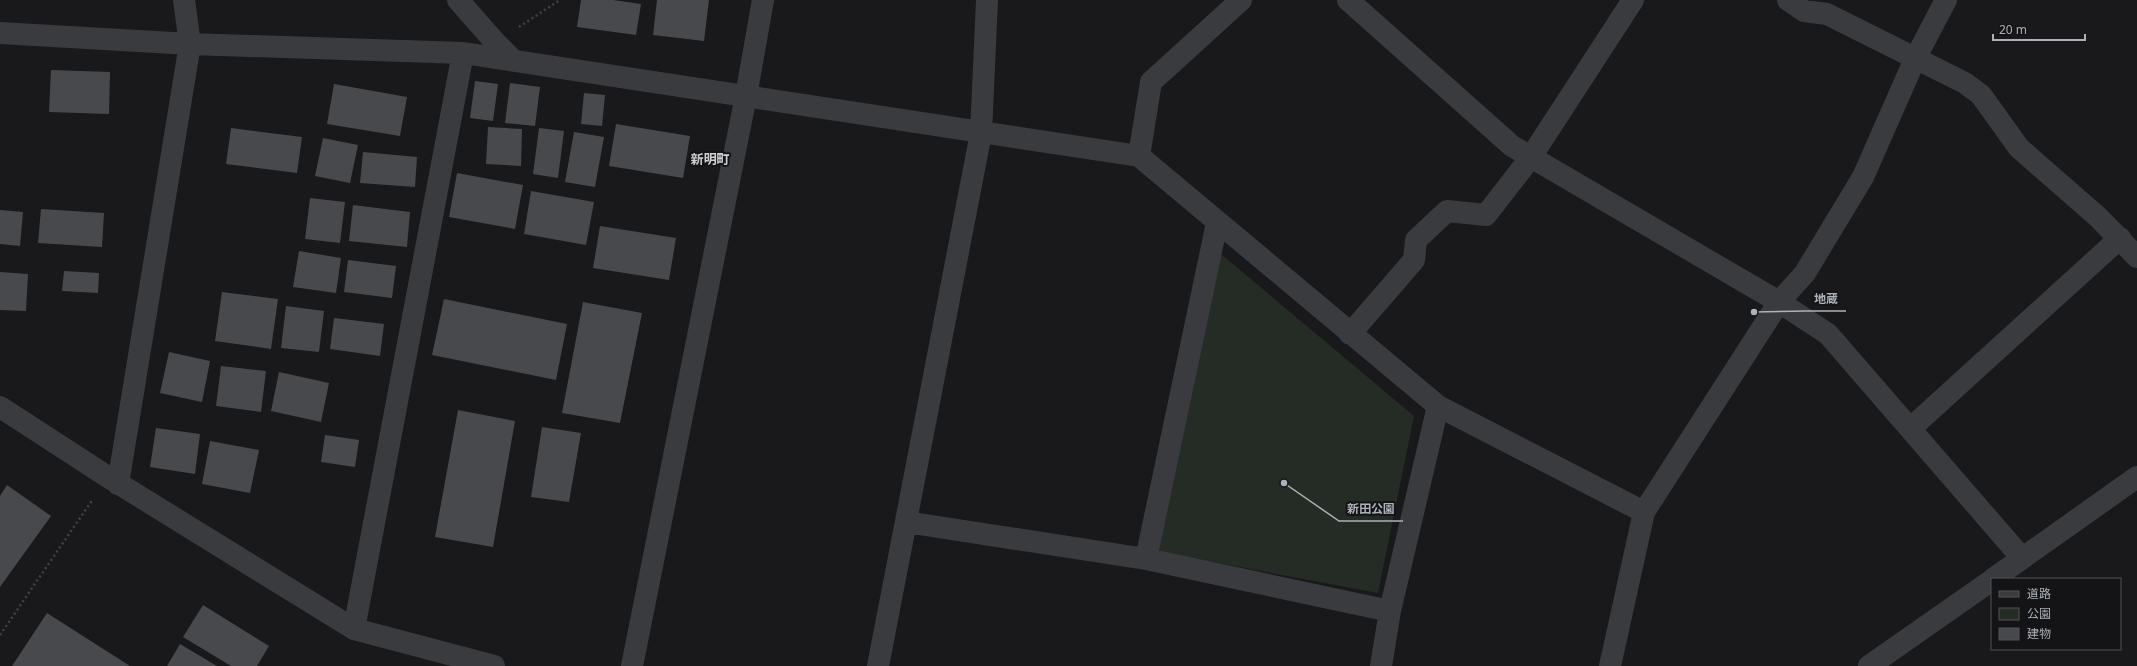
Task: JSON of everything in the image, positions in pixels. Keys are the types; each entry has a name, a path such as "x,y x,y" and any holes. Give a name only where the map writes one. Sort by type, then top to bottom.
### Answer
{"street":[{"path":"113,480 190,44 184,0"},
{"path":"458,0 513,60"},
{"path":"632,666 746,96 763,0"},
{"path":"878,666 980,133 987,0"},
{"path":"1140,156 1151,82 1241,0"},
{"path":"1348,0 1512,146 1779,302 1828,334 1911,428 2022,558"},
{"path":"1350,334 1414,260 1416,240 1447,211 1486,215 1532,158 1632,0"},
{"path":"1788,0 1804,11 1827,14 1965,83 1981,95 2018,148 2120,238 2137,257"},
{"path":"1610,666 1644,512 1779,302 1805,273 1863,177 1915,59 1946,0"},
{"path":"0,33 190,44 463,52 980,133 1140,156 1217,223 1438,406 1644,512"},
{"path":"354,630 463,52"},
{"path":"1146,559 1217,223"},
{"path":"1911,428 2120,238"},
{"path":"1381,666 1390,611 1438,406"},
{"path":"0,407 113,480 354,630 494,666"},
{"path":"1993,578 2137,477"},
{"path":"906,522 1146,559 1390,611"},
{"path":"1869,666 1991,580"}],"path":[{"path":"495,42 560,0"},
{"path":"0,635 113,480"}],"green space":[{"path":"1215,249 1414,416 1378,593 1155,551"}],"building":[{"path":"581,0 613,0 641,4 636,35 577,27"},
{"path":"657,0 709,0 704,41 653,35"},
{"path":"51,70 110,72 109,114 49,112"},
{"path":"475,81 498,84 493,121 470,118"},
{"path":"510,83 540,87 535,126 505,123"},
{"path":"334,84 407,97 400,136 327,124"},
{"path":"584,93 605,95 602,126 581,124"},
{"path":"616,124 690,136 683,178 609,166"},
{"path":"488,127 522,129 521,166 486,164"},
{"path":"231,128 302,137 297,173 226,164"},
{"path":"539,128 564,131 558,178 533,174"},
{"path":"574,132 604,137 595,187 565,182"},
{"path":"323,138 358,145 350,183 315,176"},
{"path":"363,152 417,157 415,187 360,183"},
{"path":"457,173 523,185 515,229 449,217"},
{"path":"531,191 594,202 586,245 524,234"},
{"path":"310,198 345,202 340,243 305,239"},
{"path":"353,205 410,212 407,247 349,241"},
{"path":"41,209 104,213 102,247 38,243"},
{"path":"0,210 23,212 20,246 0,244"},
{"path":"600,226 676,238 669,280 593,268"},
{"path":"299,251 341,258 336,293 293,287"},
{"path":"348,260 396,266 392,298 344,292"},
{"path":"64,271 99,273 98,293 62,291"},
{"path":"0,272 28,274 26,311 0,310"},
{"path":"222,292 278,299 271,349 215,341"},
{"path":"444,299 567,324 556,380 432,355"},
{"path":"583,302 642,313 620,423 562,413"},
{"path":"286,306 324,311 319,352 281,348"},
{"path":"334,318 384,324 380,356 330,349"},
{"path":"169,352 210,361 202,402 160,393"},
{"path":"221,366 266,371 261,412 216,406"},
{"path":"279,372 329,383 321,422 271,411"},
{"path":"458,410 515,421 493,547 435,537"},
{"path":"542,427 581,433 569,502 531,497"},
{"path":"156,428 200,434 195,474 150,467"},
{"path":"325,435 359,440 355,467 321,462"},
{"path":"210,441 259,450 250,493 202,484"},
{"path":"7,485 51,516 0,587 0,496"},
{"path":"203,605 269,646 257,666 231,666 183,637"},
{"path":"47,613 130,666 12,666"},
{"path":"180,644 217,666 167,666"}],"place":[{"name":"地蔵","path":"1754,312"},
{"name":"新田公園","path":"1284,483"}],"district":[{"name":"新明町","path":"710,159"}]}
